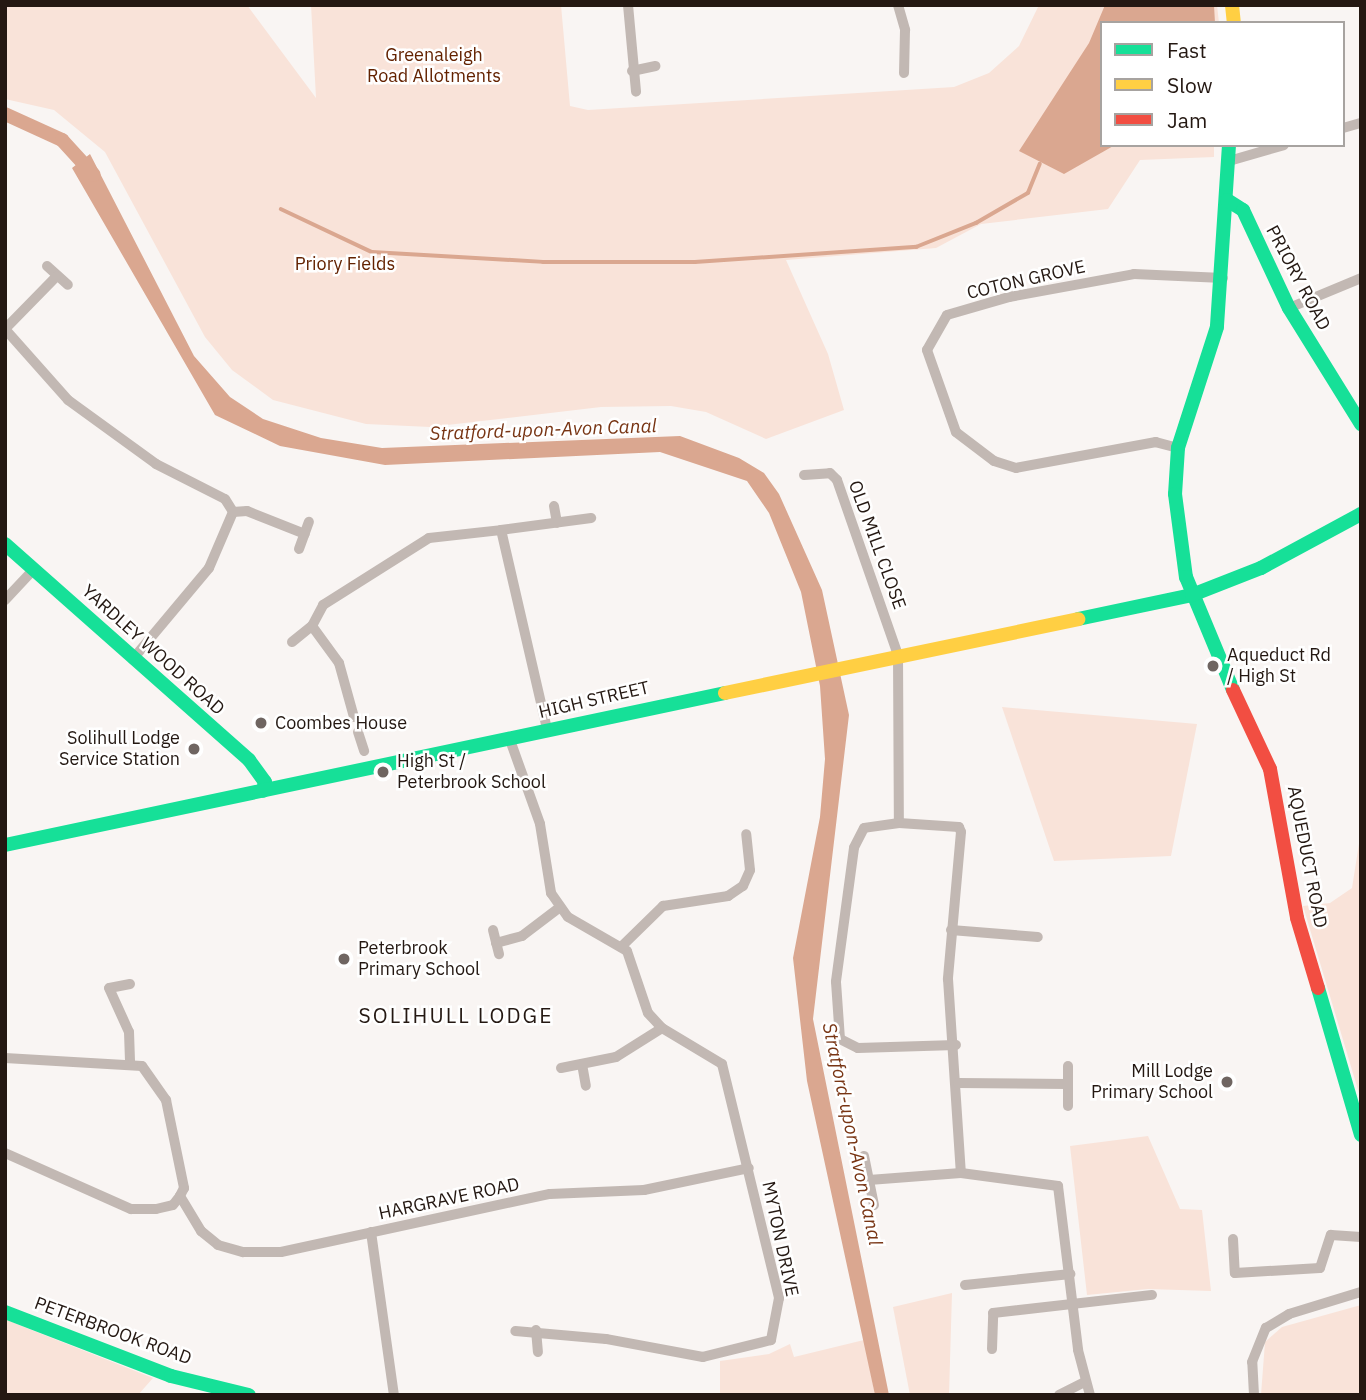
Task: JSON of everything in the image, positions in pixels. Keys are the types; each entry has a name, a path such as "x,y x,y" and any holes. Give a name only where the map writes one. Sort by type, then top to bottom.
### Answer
{"street":[{"path":"628,5 636,92"},
{"path":"898,5 905,30 904,73"},
{"path":"632,71 655,66"},
{"path":"1227,200 1230,147"},
{"path":"1229,162 1278,147"},
{"name":"AQUEDUCT ROAD","path":"1227,200 1223,278 1206,370 1178,448 1175,494 1192,595 1270,769 1297,918 1361,1135"},
{"name":"PRIORY ROAD","path":"1227,200 1243,210 1289,308 1361,424"},
{"path":"47,266 56,277 68,285"},
{"name":"COTON GROVE","path":"1178,448 1156,442 1016,468 994,461 956,432 927,350 947,315 1009,297 1134,274 1223,278"},
{"path":"56,277 5,329 68,400 156,464 225,499 233,512"},
{"path":"1289,308 1361,278"},
{"name":"OLD MILL CLOSE","path":"804,475 830,472 837,480 898,655"},
{"path":"554,506 557,523"},
{"path":"233,512 247,511 305,534"},
{"path":"133,659 209,568 233,512"},
{"name":"HIGH STREET","path":"5,845 510,740 547,729 816,672 1192,595 1261,568 1361,514"},
{"path":"292,642 312,626 324,606 369,580 429,538 591,518"},
{"path":"299,549 309,522"},
{"path":"501,530 547,729"},
{"name":"YARDLEY WOOD ROAD","path":"5,544 250,760 265,782 263,791"},
{"path":"5,600 34,569"},
{"path":"312,626 338,663 354,717"},
{"path":"898,655 900,823"},
{"path":"358,732 364,751"},
{"path":"493,930 498,948 522,936 560,907 551,893 540,824 510,740"},
{"path":"956,1045 858,1048 841,1040 836,982 854,848 864,828 900,823 960,827 948,979 956,1045 961,1173"},
{"path":"621,947 663,906 728,896 743,886 750,870 746,834"},
{"name":"MYTON DRIVE","path":"515,1331 536,1330 703,1357 771,1339 779,1298 750,1168 722,1064 662,1028 648,1013 641,981 621,947 560,907"},
{"path":"951,930 1038,937"},
{"path":"5,1058 130,1061 129,1032 109,988 130,984"},
{"path":"561,1069 616,1058 662,1028"},
{"name":"HARGRAVE ROAD","path":"130,1061 158,1081 166,1100 184,1188 180,1196 201,1231 218,1245 243,1252 281,1252 550,1194 644,1190 750,1168"},
{"path":"582,1064 586,1086"},
{"path":"1068,1066 1068,1106"},
{"path":"958,1083 1067,1084"},
{"path":"5,1153 131,1209 156,1209 180,1196"},
{"path":"864,1156 874,1205"},
{"path":"869,1180 961,1173 1058,1186 1085,1382 1090,1395"},
{"path":"371,1232 394,1395"},
{"path":"1233,1239 1235,1273 1320,1268 1331,1235 1361,1237"},
{"path":"965,1285 1070,1274"},
{"path":"1254,1395 1252,1362 1266,1328 1289,1314 1361,1292"},
{"path":"992,1349 993,1313 1152,1295"},
{"name":"PETERBROOK ROAD","path":"5,1312 171,1376 248,1395"},
{"path":"536,1330 538,1352"},
{"path":"1059,1395 1085,1382"}],"green space":[{"name":"Priory Fields","path":"5,5 247,5 316,98 311,5 561,5 570,106 588,110 954,87 989,73 1019,46 1039,5 1217,5 1219,21 1100,21 1100,147 1214,147 1214,157 1140,160 1108,209 981,224 936,248 786,260 828,354 844,410 766,439 706,412 671,406 601,407 430,427 366,424 273,400 232,370 205,337 105,152 54,110 5,99"},
{"path":"1002,707 1197,724 1171,856 1054,861"},
{"path":"1361,831 1361,1100 1303,906 1330,903 1352,888"},
{"path":"1148,1136 1180,1209 1202,1210 1211,1291 1148,1289 1087,1295 1070,1146"},
{"path":"952,1293 949,1395 910,1395 893,1307"},
{"path":"1361,1305 1361,1395 1261,1395 1265,1342 1282,1327"},
{"path":"5,1319 153,1378 138,1395 5,1395"},
{"path":"864,1340 875,1395 720,1395 720,1361 769,1354 790,1344 794,1357"}],"shaded area":[{"path":"1105,5 1214,5 1215,21 1100,21 1100,147 1111,147 1064,174 1019,151 1089,43"},
{"path":"90,154 194,356 230,397 263,419 321,438 382,448 680,436 739,458 764,473 779,494 822,590 849,715 813,1019 889,1395 875,1395 807,1081 793,958 820,817 825,759 820,686 801,592 769,513 747,481 660,452 385,465 280,446 215,415 72,168"}],"waterway":[{"name":"Stratford-upon-Avon Canal","path":"5,114 62,140 94,175"},
{"path":"281,209 372,252 543,262 695,262 916,247 976,223 1028,193 1040,164"}],"traffic: fast":[{"path":"1229,147 1217,327 1178,448 1175,494 1186,577 1233,690"},
{"path":"1227,200 1243,210 1289,308 1361,424"},
{"path":"1078,619 1192,595 1261,568 1361,514"},
{"path":"5,544 249,760 265,782 263,791"},
{"path":"5,845 725,693"},
{"path":"1318,988 1361,1135"},
{"path":"5,1312 171,1376 249,1395"}],"traffic: slow":[{"path":"1232,5 1234,21"},
{"path":"725,693 1078,619"}],"traffic: jam":[{"path":"1233,690 1270,769 1297,918 1318,988"}],"place":[{"name":"Aqueduct Rd / High St","path":"1213,666"},
{"name":"Coombes House","path":"261,723"},
{"name":"Solihull Lodge Service Station","path":"194,749"},
{"name":"High St / Peterbrook School","path":"383,772"},
{"name":"Peterbrook Primary School","path":"344,959"},
{"name":"Mill Lodge Primary School","path":"1227,1082"}],"district":[{"name":"SOLIHULL LODGE","path":"456,1015"}],"park label":[{"name":"Greenaleigh Road Allotments","path":"434,66"}]}
